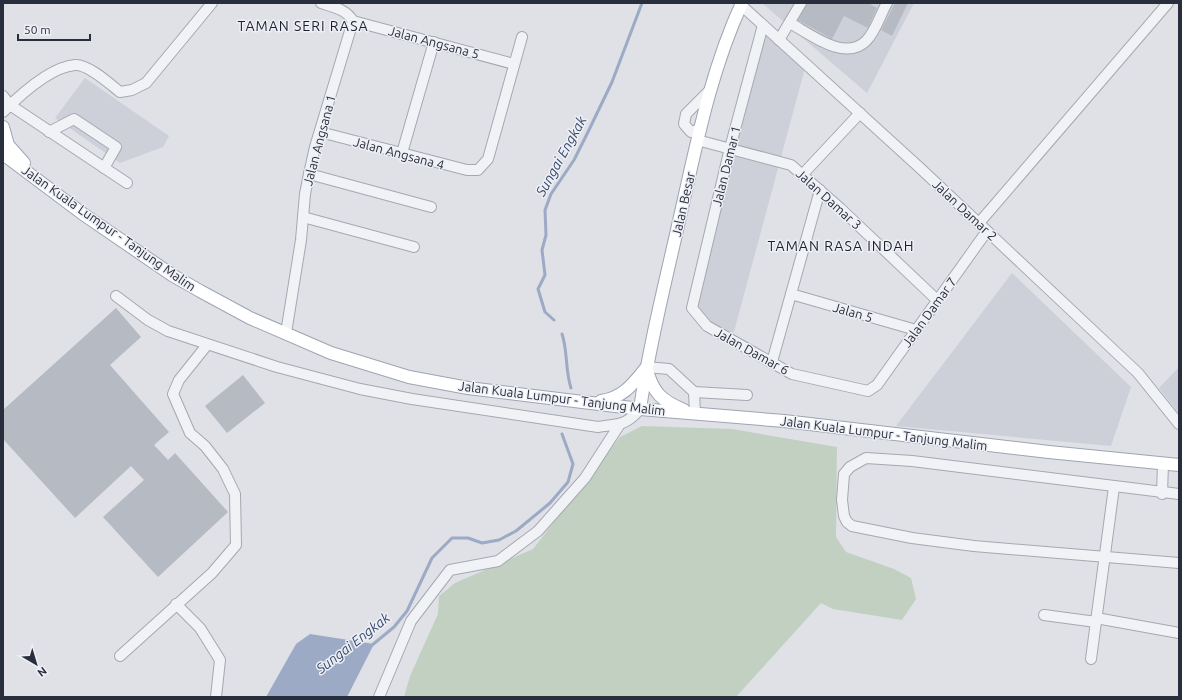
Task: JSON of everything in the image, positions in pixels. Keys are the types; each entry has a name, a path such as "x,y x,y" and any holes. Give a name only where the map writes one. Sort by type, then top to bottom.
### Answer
{"main road":[{"name":"Jalan Besar","path":"640,409 646,367 710,90 719,58 742,4"},
{"path":"3,127 8,145 39,181"},
{"name":"Jalan Kuala Lumpur - Tanjung Malim","path":"3,154 83,214 172,275 250,318 331,353 409,377 468,388 640,409 784,421 1049,452 1179,465"},
{"path":"586,402 617,398 631,387 646,367"},
{"path":"646,367 655,392 676,407 695,414"}],"street":[{"path":"6,109 49,73 76,65 98,74 120,92 132,90 146,83 212,3"},
{"path":"321,3 343,10 350,15 353,21"},
{"path":"779,40 801,3"},
{"path":"979,223 1168,3"},
{"name":"Jalan Damar 2","path":"742,4 779,40 979,223 1138,373 1179,424"},
{"path":"790,23 834,46 851,49 865,42 871,35 884,4"},
{"name":"Jalan Angsana 5","path":"353,21 514,64"},
{"name":"Jalan Angsana 1","path":"286,334 314,147 320,132 353,21"},
{"name":"Jalan Damar 1","path":"692,308 730,148 763,25"},
{"path":"514,64 522,38"},
{"path":"402,153 434,42"},
{"name":"Jalan Angsana 4","path":"320,132 467,170 478,170 488,159 514,64"},
{"name":"Jalan Damar 3","path":"710,90 686,114 684,124 691,132 730,148 791,165 803,174 937,300"},
{"path":"3,96 6,109 49,132 127,183"},
{"path":"803,174 860,113"},
{"path":"49,132 74,119 116,147 104,168"},
{"path":"309,174 431,207"},
{"path":"772,362 820,190"},
{"path":"303,217 414,248"},
{"name":"Jalan Damar 7","path":"868,391 877,384 987,231"},
{"name":"Jalan 5","path":"791,294 916,330"},
{"path":"116,296 158,326 207,345 284,369 360,389 561,423 598,427 620,424 631,420 640,409"},
{"name":"Jalan Damar 6","path":"692,308 707,326 792,374 868,391"},
{"path":"120,656 212,573 236,545 235,494 223,469 205,446 190,433 173,394 178,380 207,345"},
{"path":"646,367 669,369 694,392 747,395"},
{"path":"694,392 695,414"},
{"path":"379,697 411,621 450,570 498,561 538,531 585,478 620,424"},
{"path":"1179,494 1162,494 881,458 866,458 850,467 844,474 842,500 844,516 847,522 852,526 912,538 974,546 1179,563"},
{"path":"1162,494 1163,463"},
{"path":"1091,659 1114,487"},
{"path":"176,604 200,628 220,660 216,697"},
{"path":"1044,615 1096,620 1179,633"}],"shaded area":[{"path":"762,3 914,3 867,93"},
{"path":"765,32 805,68 732,339 708,324 694,308"},
{"path":"85,78 169,136 163,147 120,163 55,118"},
{"path":"1012,273 1131,387 1111,446 896,426"},
{"path":"1179,367 1179,414 1159,388"}],"green space":[{"path":"642,426 732,429 837,447 836,537 846,552 894,569 911,578 916,599 902,620 833,609 821,603 736,697 404,697 410,676 438,614 439,596 455,583 533,549 620,437"}],"water":[{"path":"310,634 374,644 347,697 266,697 296,644"}],"building":[{"path":"807,3 868,3 877,8 868,28 844,16 832,39 798,20"},
{"path":"895,3 908,3 892,36 881,30"},
{"path":"116,308 141,337 110,365 169,432 154,445 168,460 175,453 228,512 158,577 103,517 144,480 131,466 75,518 3,439 3,410"},
{"path":"243,375 265,403 227,433 205,406"}],"waterway":[{"name":"Sungai Engkak","path":"554,320 545,312 538,289 545,275 542,250 546,235 545,210 551,194 574,160 612,82 642,3"},
{"name":"Sungai Engkak","path":"562,334 571,388"},
{"name":"Sungai Engkak","path":"371,646 394,627 407,611 432,558 452,538 468,538 482,543 499,540 516,531 550,503 568,482 573,464 562,434"}],"district":[{"name":"TAMAN SERI RASA","path":"303,26"},
{"name":"TAMAN RASA INDAH","path":"841,246"}]}
